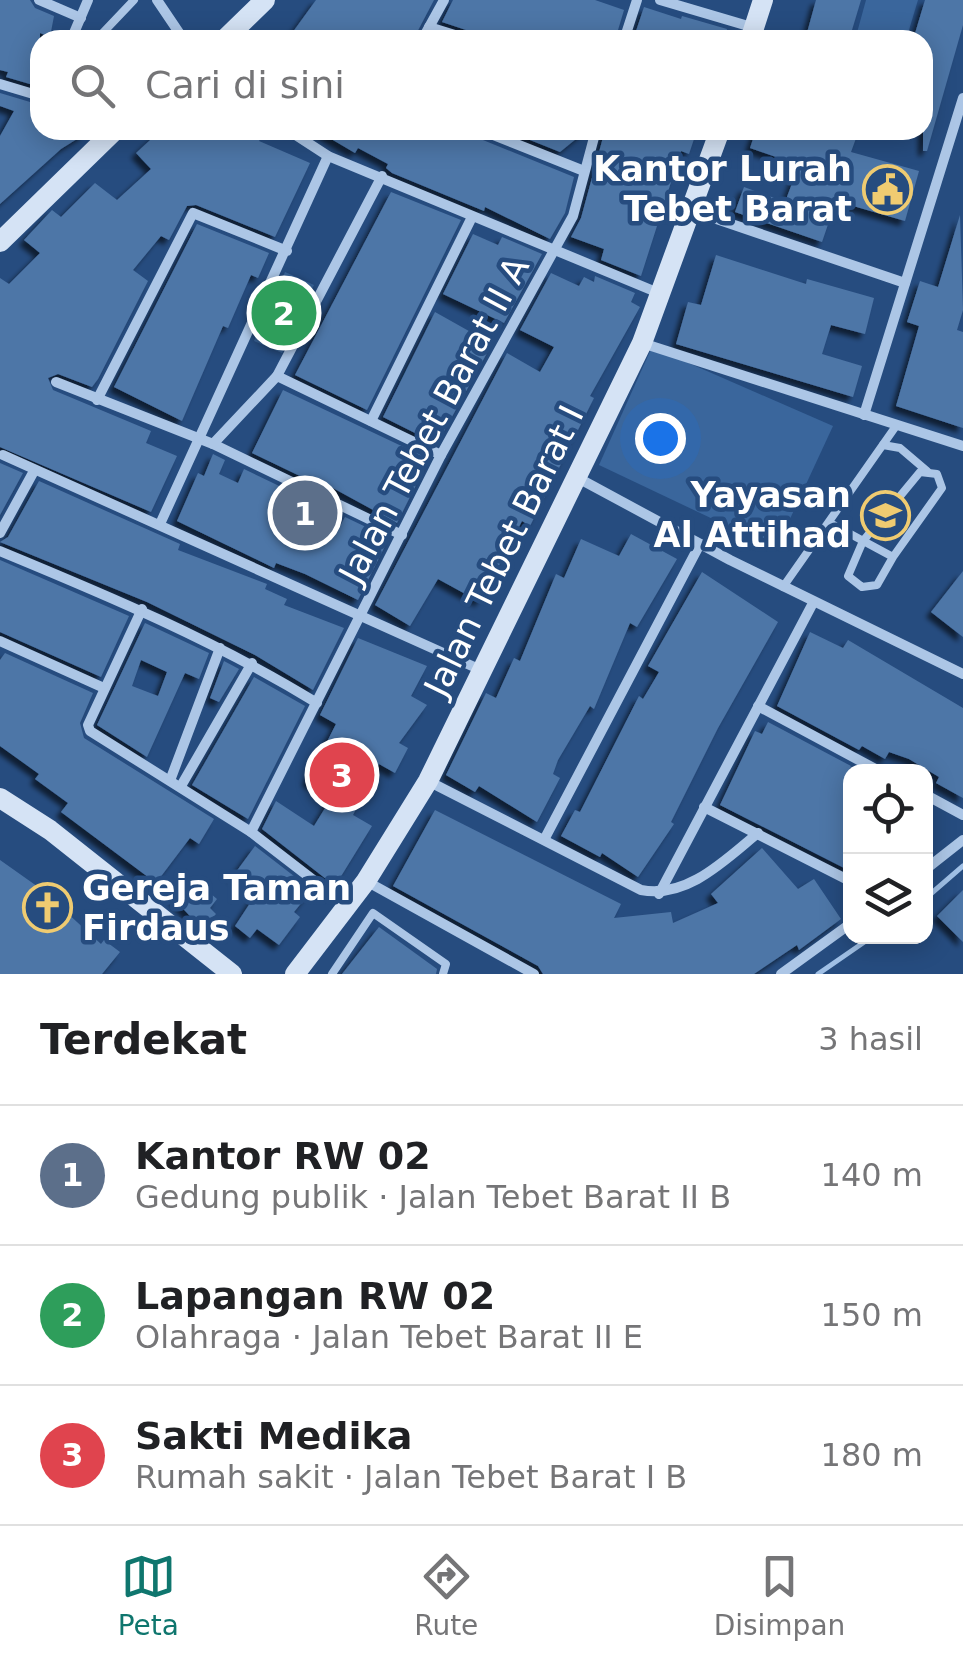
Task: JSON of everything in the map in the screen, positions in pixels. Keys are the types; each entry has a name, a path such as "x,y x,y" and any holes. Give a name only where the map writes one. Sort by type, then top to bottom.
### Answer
{"street":[{"path":"40,0 81,18"},
{"path":"76,30 88,0"},
{"path":"156,0 177,30"},
{"path":"234,30 265,0"},
{"path":"436,30 429,28 444,0"},
{"path":"627,30 637,0"},
{"path":"660,0 742,30"},
{"path":"754,30 763,0"},
{"path":"0,84 30,93"},
{"path":"864,415 963,98"},
{"path":"0,242 97,140"},
{"path":"303,140 328,156 382,176 553,253 661,294"},
{"path":"506,140 584,172"},
{"name":"Jalan Tebet Barat II A","path":"251,832 441,455 573,216 593,140"},
{"name":"Jalan Tebet Barat I","path":"294,974 366,882 428,780 642,342 717,140"},
{"path":"160,524 328,156"},
{"path":"213,444 277,376 382,176"},
{"path":"693,211 905,283"},
{"path":"97,400 193,214 287,251"},
{"path":"372,421 472,217"},
{"path":"642,342 963,446"},
{"path":"277,376 441,455"},
{"path":"56,382 200,438 402,535"},
{"path":"2,455 482,670"},
{"path":"0,533 34,471"},
{"path":"578,478 783,587 963,674"},
{"path":"546,838 700,544"},
{"path":"0,551 142,609 252,663 317,703"},
{"path":"659,894 813,602"},
{"path":"142,609 104,688 90,731 251,832 347,906"},
{"path":"0,641 104,688"},
{"path":"176,782 220,648"},
{"path":"176,782 252,663"},
{"path":"758,706 865,764"},
{"path":"428,780 641,890 659,894 682,888 758,834"},
{"path":"0,798 50,830 232,974"},
{"path":"933,799 963,815"},
{"path":"704,807 843,877"},
{"path":"933,863 963,840"},
{"path":"366,882 534,974"},
{"path":"781,974 843,929"}],"lane":[{"path":"106,30 134,0"},
{"path":"783,587 896,426"},
{"path":"883,445 900,448 942,480 942,488 876,585 854,582 848,569 863,541 912,481 928,471"},
{"path":"830,523 893,557"},
{"path":"332,974 373,913 446,964 444,974"},
{"path":"326,932 348,950"}],"shaded area":[{"path":"866,0 918,0 909,30 858,30"},
{"path":"285,272 314,285 282,353 254,341"},
{"path":"652,347 833,426 776,549 599,465"}],"building":[{"path":"0,0 30,0 35,8 54,16 51,30 30,30 30,84 6,77 8,72 0,70"},
{"path":"316,0 434,0 418,30 294,30"},
{"path":"453,0 595,0 624,10 618,30 466,30 442,22"},
{"path":"816,0 861,0 852,30 808,30"},
{"path":"925,0 963,0 963,25 933,130 933,30 916,30"},
{"path":"644,7 727,29 727,30 636,30"},
{"path":"0,93 30,102 30,140 75,140 0,204 0,136 14,111 0,106"},
{"path":"150,140 260,140 310,163 275,237 196,205 187,206 169,240 161,236 133,270 148,281 92,387 58,374 48,378 53,390 151,431 146,443 177,456 151,512 0,447 0,278 9,284 40,253 24,240 52,210 61,217 95,183 117,200 151,169 136,153"},
{"path":"333,140 483,140 574,177 565,213 550,239 485,207 484,211 392,173 386,168 388,164 358,148 355,153"},
{"path":"530,140 575,140 560,152"},
{"path":"602,140 694,140 689,154 681,151 641,276 601,260 604,249 571,237 581,218"},
{"path":"753,140 855,140 851,152 919,171 905,221 836,201 822,242 735,212 744,187 785,202 799,165 750,148"},
{"path":"391,192 461,220 367,410 295,375"},
{"path":"960,215 963,310 957,330 963,332 963,428 896,406 919,326 907,322 920,281 938,287"},
{"path":"197,224 269,253 258,278 251,275 228,328 223,326 182,421 114,387"},
{"path":"473,234 498,245 502,237 542,254 504,323 443,294"},
{"path":"716,255 806,284 807,279 874,298 865,334 831,325 822,354 862,366 853,397 676,344 688,302 701,305"},
{"path":"551,273 579,286 584,277 594,282 595,276 635,293 631,302 640,307 590,396 594,398 530,526 522,521 480,602 438,579 410,626 375,605 507,353 540,372 554,347 520,330"},
{"path":"435,312 492,344 437,444 383,417"},
{"path":"283,390 429,459 397,523 331,487 329,490 252,453"},
{"path":"213,454 225,460 219,474 238,483 244,469 321,506 316,515 340,526 345,517 389,538 358,600 305,574 276,563 274,568 177,521 198,473 204,476"},
{"path":"0,463 23,473 0,515"},
{"path":"39,481 180,544 178,550 267,584 265,589 287,599 284,605 344,628 313,690 255,655 147,602 0,542 8,537"},
{"path":"631,534 677,559 637,627 630,623 594,709 590,706 558,760 553,774 560,778 537,822 479,786 475,792 446,775 486,693 496,698 514,658 520,661 556,574 564,578 581,539 619,556"},
{"path":"0,560 129,616 101,677 0,632"},
{"path":"963,571 963,637 931,612"},
{"path":"702,572 778,622 718,728 671,822 674,824 638,877 602,853 600,857 561,836 575,810 580,812 639,696 643,699 659,672 648,666"},
{"path":"145,623 209,653 199,679 185,673 147,757 97,725","holes":["141,660 167,672 158,696 132,686"]},
{"path":"810,632 843,648 848,640 963,708 963,798 936,783 939,777 933,773 933,764 917,764 889,752 885,759 862,746 859,750 777,706"},
{"path":"358,638 427,666 411,696 427,705 399,743 408,748 395,773 379,764 353,815 372,826 335,886 262,829 276,801 314,826 333,795 307,781 336,724 320,715"},
{"path":"5,653 93,693 80,723 84,738 214,819 199,844 190,838 156,883 61,812 68,803 35,779 39,774 0,746 0,660"},
{"path":"224,661 239,669 219,702 210,698"},
{"path":"254,677 305,706 248,819 192,785"},
{"path":"768,722 847,764 843,764 843,867 720,805 755,731 762,734"},
{"path":"435,810 621,904 614,918 671,912 673,923 718,903 711,894 762,848 798,889 814,879 841,919 799,950 797,945 754,974 543,974 538,966 393,886"},
{"path":"255,846 312,890 294,912 300,917 279,945 257,929 250,938 235,926 256,894 233,876"},
{"path":"0,860 41,889 101,944 104,940 120,952 102,974 0,974"},
{"path":"192,878 217,899 210,908 216,914 202,929 174,899"},
{"path":"963,890 963,942 937,916"},
{"path":"379,927 437,969 436,974 342,974"}],"waterway":[{"path":"933,892 963,866"},
{"path":"818,974 861,944"}],"place":[{"name":"Kantor Lurah Tebet Barat","path":"887,189"},
{"name":"Lapangan RW 02","path":"284,313"},
{"name":"Kantor RW 02","path":"305,513"},
{"name":"Yayasan Al Attihad","path":"886,515"},
{"name":"Sakti Medika","path":"342,775"},
{"name":"Gereja Taman Firdaus","path":"47,908"}]}
